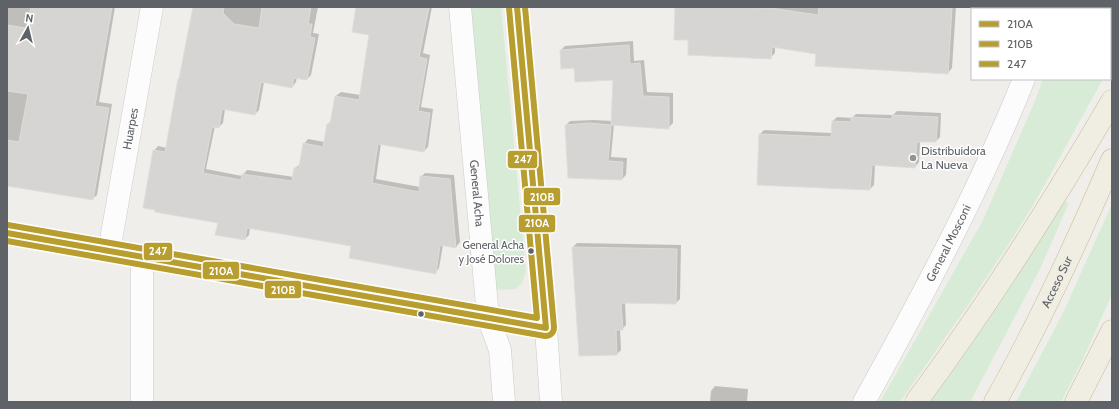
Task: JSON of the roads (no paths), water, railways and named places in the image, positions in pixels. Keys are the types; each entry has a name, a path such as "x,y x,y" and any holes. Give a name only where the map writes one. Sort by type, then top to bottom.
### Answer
{"highway":[{"path":"916,402 986,302 1057,193 1112,101"},
{"name":"Acceso Sur","path":"996,402 1074,248 1112,160"},
{"path":"1076,402 1112,332"}],"street":[{"name":"Huarpes","path":"108,251 152,7"},
{"name":"General Acha","path":"460,7 488,317 500,350 504,402"},
{"path":"517,7 546,328 551,402"},
{"name":"General Mosconi","path":"864,402 912,315 973,197 1024,80"},
{"path":"7,233 546,328"},
{"path":"142,257 142,402"}],"place":[{"name":"Distribuidora La Nueva","path":"913,158"},
{"name":"General Acha y José Dolores","path":"531,251"}]}
